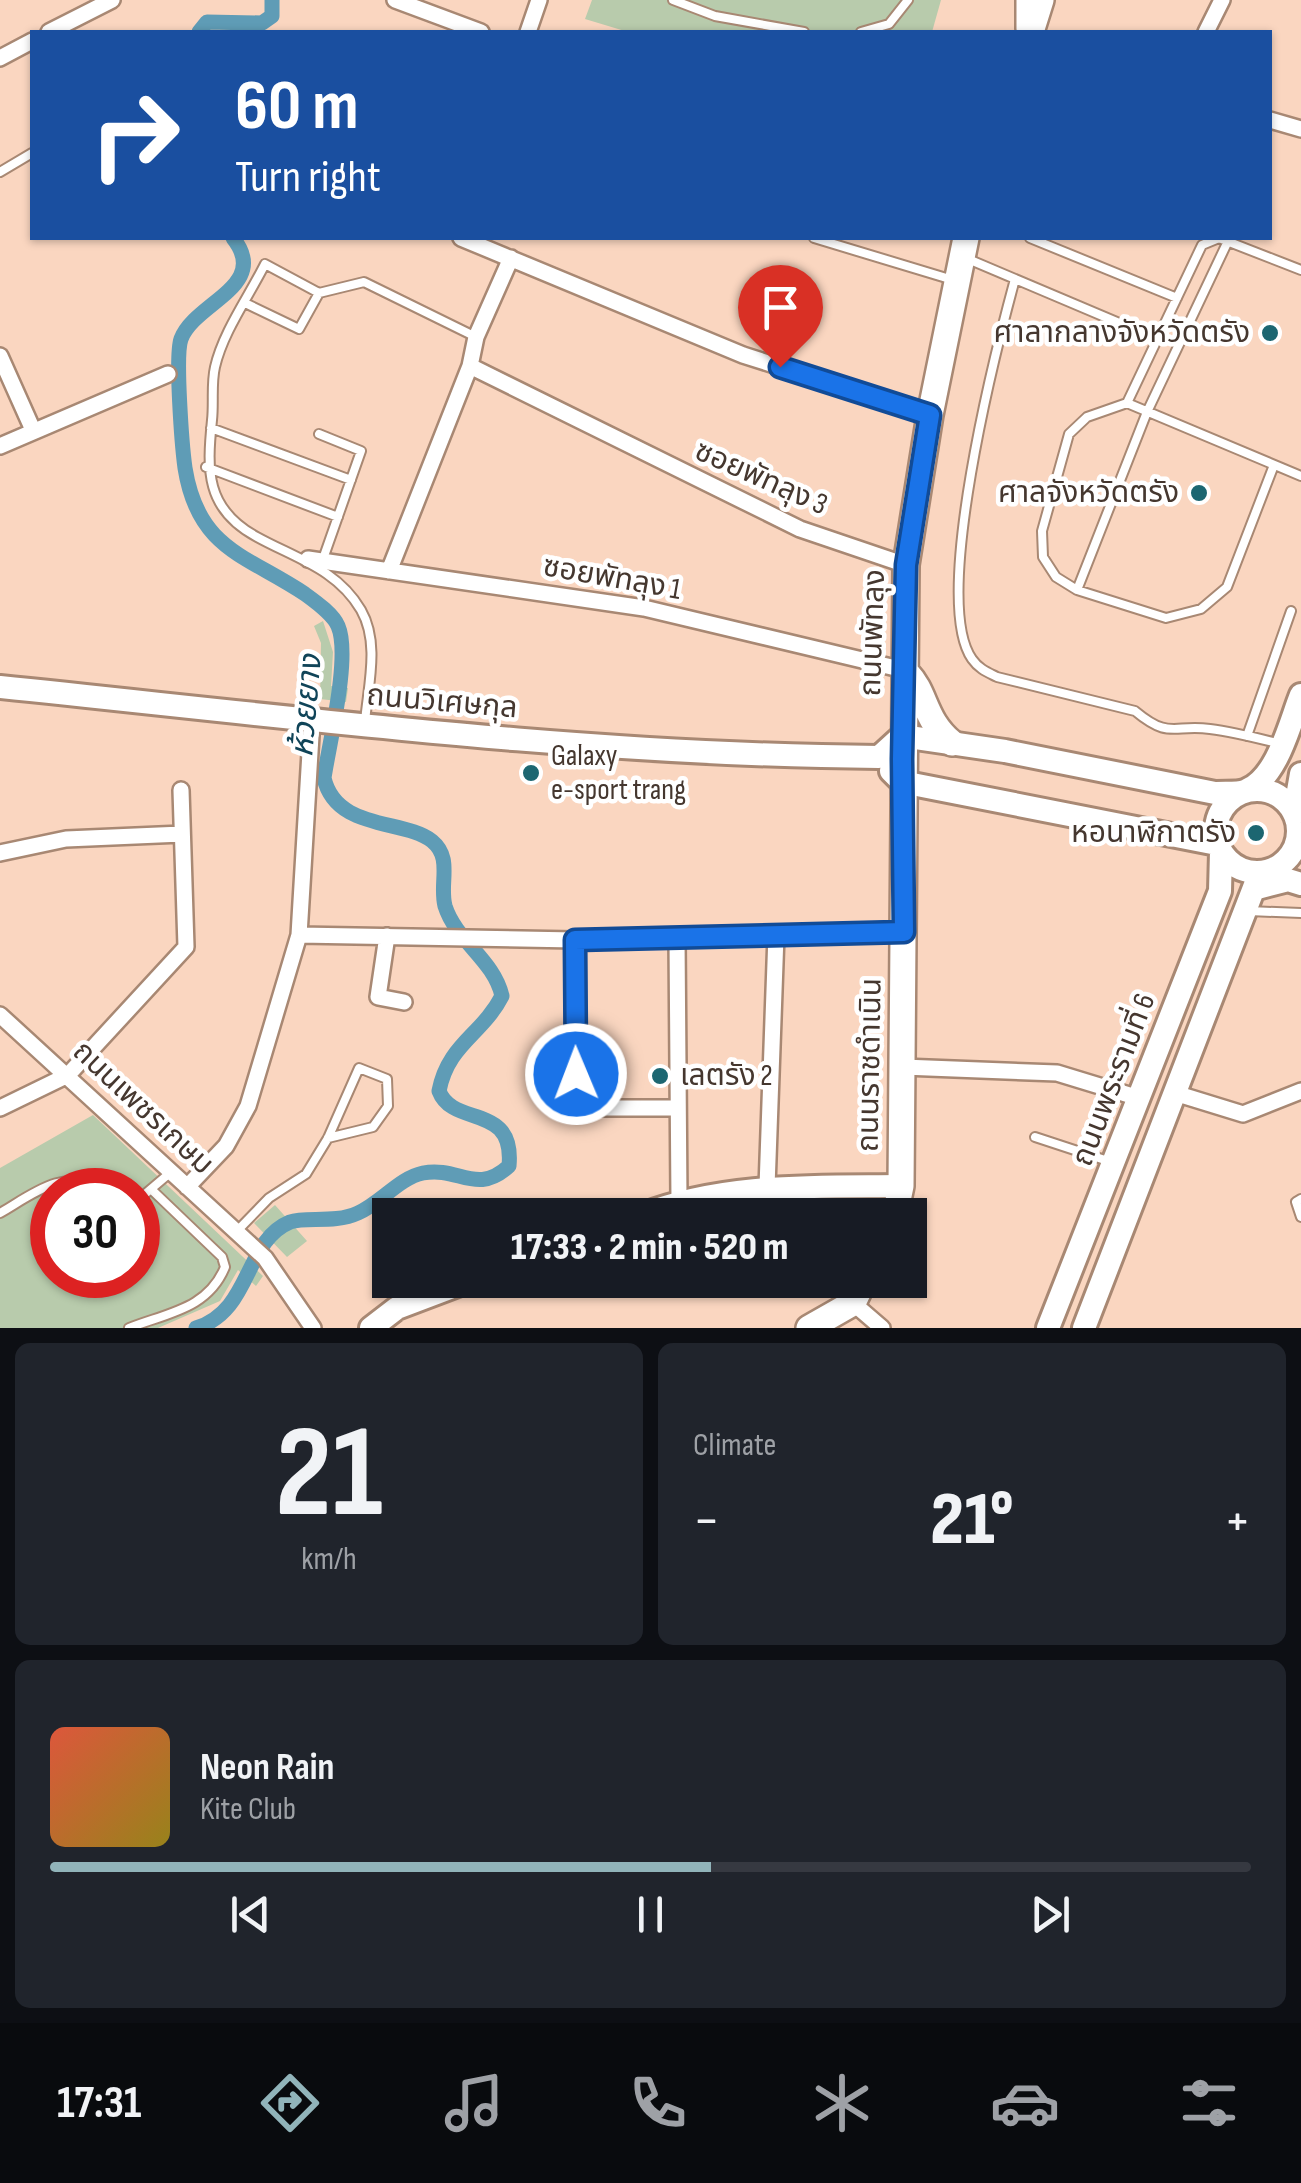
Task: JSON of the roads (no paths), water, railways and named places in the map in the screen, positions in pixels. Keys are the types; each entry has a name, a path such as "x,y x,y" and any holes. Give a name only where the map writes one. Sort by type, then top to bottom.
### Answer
{"main road":[{"path":"1029,30 1041,0"},
{"name":"ถนนพัทลุง","path":"902,736 906,565 960,258"},
{"path":"904,670 915,682 922,708 952,743"},
{"name":"ถนนวิเศษกุล","path":"0,686 360,725 736,756 879,757"},
{"path":"1255,890 1219,848 1218,817 1234,796 1247,790 1272,763 1301,694"},
{"path":"1219,848 902,782 879,757 902,736 1188,789 1274,793 1298,823"},
{"name":"ถนนราชดำเนิน","path":"899,1198 904,932 902,736"},
{"path":"1084,1328 1255,890 1293,866 1301,774"},
{"name":"ถนนพระรามที่ 6","path":"1048,1328 1220,891 1219,848"},
{"path":"1255,890 1288,880 1301,884"},
{"path":"698,1198 767,1187 901,1186"},
{"path":"370,1328 397,1308 423,1298"},
{"path":"810,1328 849,1298"}],"street":[{"path":"53,30 112,0"},
{"path":"395,0 476,30"},
{"path":"529,30 539,0"},
{"path":"1024,0 1028,30"},
{"path":"1207,30 1222,0"},
{"path":"0,58 30,42"},
{"path":"1272,121 1301,129"},
{"path":"466,240 743,354 930,415"},
{"path":"389,571 470,366 476,336 510,258"},
{"path":"0,356 33,430"},
{"name":"ซอยพัทลุง 3","path":"470,366 597,433 800,530 906,565"},
{"path":"0,446 168,374"},
{"name":"ซอยพัทลุง 1","path":"315,560 644,608 904,670"},
{"path":"187,1186 226,1146 248,1106 300,936 312,719"},
{"path":"0,1108 68,1074 186,947 181,790"},
{"path":"0,853 66,839 182,834"},
{"path":"300,936 575,940 904,932"},
{"path":"767,1187 776,935"},
{"path":"387,936 378,997 404,1002"},
{"path":"677,938 679,1198"},
{"path":"575,940 576,1108 677,1108"},
{"name":"ถนนเพชรเกษม","path":"0,1015 241,1237 280,1276 313,1328"},
{"path":"902,1067 1057,1073 1139,1098"},
{"path":"1178,1094 1243,1114 1301,1090"},
{"path":"863,1298 882,1328"}],"lane":[{"path":"672,0 715,16 793,30"},
{"path":"868,30 889,24 908,0"},
{"path":"0,172 30,154"},
{"path":"829,240 960,258 1157,339"},
{"path":"1035,240 1177,298"},
{"path":"1127,404 1202,245 1215,240"},
{"path":"1078,590 1146,412 1228,241 1301,270"},
{"path":"360,725 372,647 369,631 344,590 315,560 238,524 209,483 206,467 216,366 265,264 319,293 364,282 476,336"},
{"path":"1015,279 981,402 963,535 960,610 970,656 982,670 997,677 1136,711 1153,726 1180,733 1204,728 1281,744"},
{"path":"245,302 300,329 319,293"},
{"path":"1274,465 1226,587 1201,609 1166,618 1078,590 1056,577 1043,557 1042,531 1069,434 1087,416 1127,404 1301,476"},
{"path":"211,428 350,480"},
{"path":"315,560 338,517 361,450 319,434"},
{"path":"206,467 338,517"},
{"path":"1247,736 1291,611"},
{"path":"1255,890 1301,913"},
{"path":"241,1237 269,1198 306,1174 328,1138 359,1068 386,1079 388,1106 374,1127 328,1138"},
{"path":"1035,1136 1114,1163"},
{"path":"160,1182 171,1172"},
{"path":"0,1214 30,1197"},
{"path":"128,1328 201,1302 217,1286 225,1267 222,1257 160,1198"},
{"path":"1301,1200 1296,1202 1301,1217"}],"waterway":[{"name":"ห้วยยาง","path":"201,30 207,22 262,23 272,16 272,0"},
{"name":"ห้วยยาง","path":"196,1328 228,1307 264,1244 290,1222 358,1213 423,1173 447,1173 477,1180 497,1175 509,1166 503,1132 446,1102 439,1091 450,1062 502,996 491,972 450,918 445,906 442,855 432,841 420,834 372,821 342,807 331,795 324,778 341,678 338,626 305,594 245,559 213,534 192,495 182,441 179,349 189,326 237,281 243,269 242,255 234,240"}],"place":[{"name":"ศาลากลางจังหวัดตรัง","path":"1270,333"},
{"name":"ศาลจังหวัดตรัง","path":"1199,493"},
{"name":"Galaxy e-sport trang","path":"531,773"},
{"name":"หอนาฬิกาตรัง","path":"1256,833"},
{"name":"เลตรัง 2","path":"660,1076"}]}
